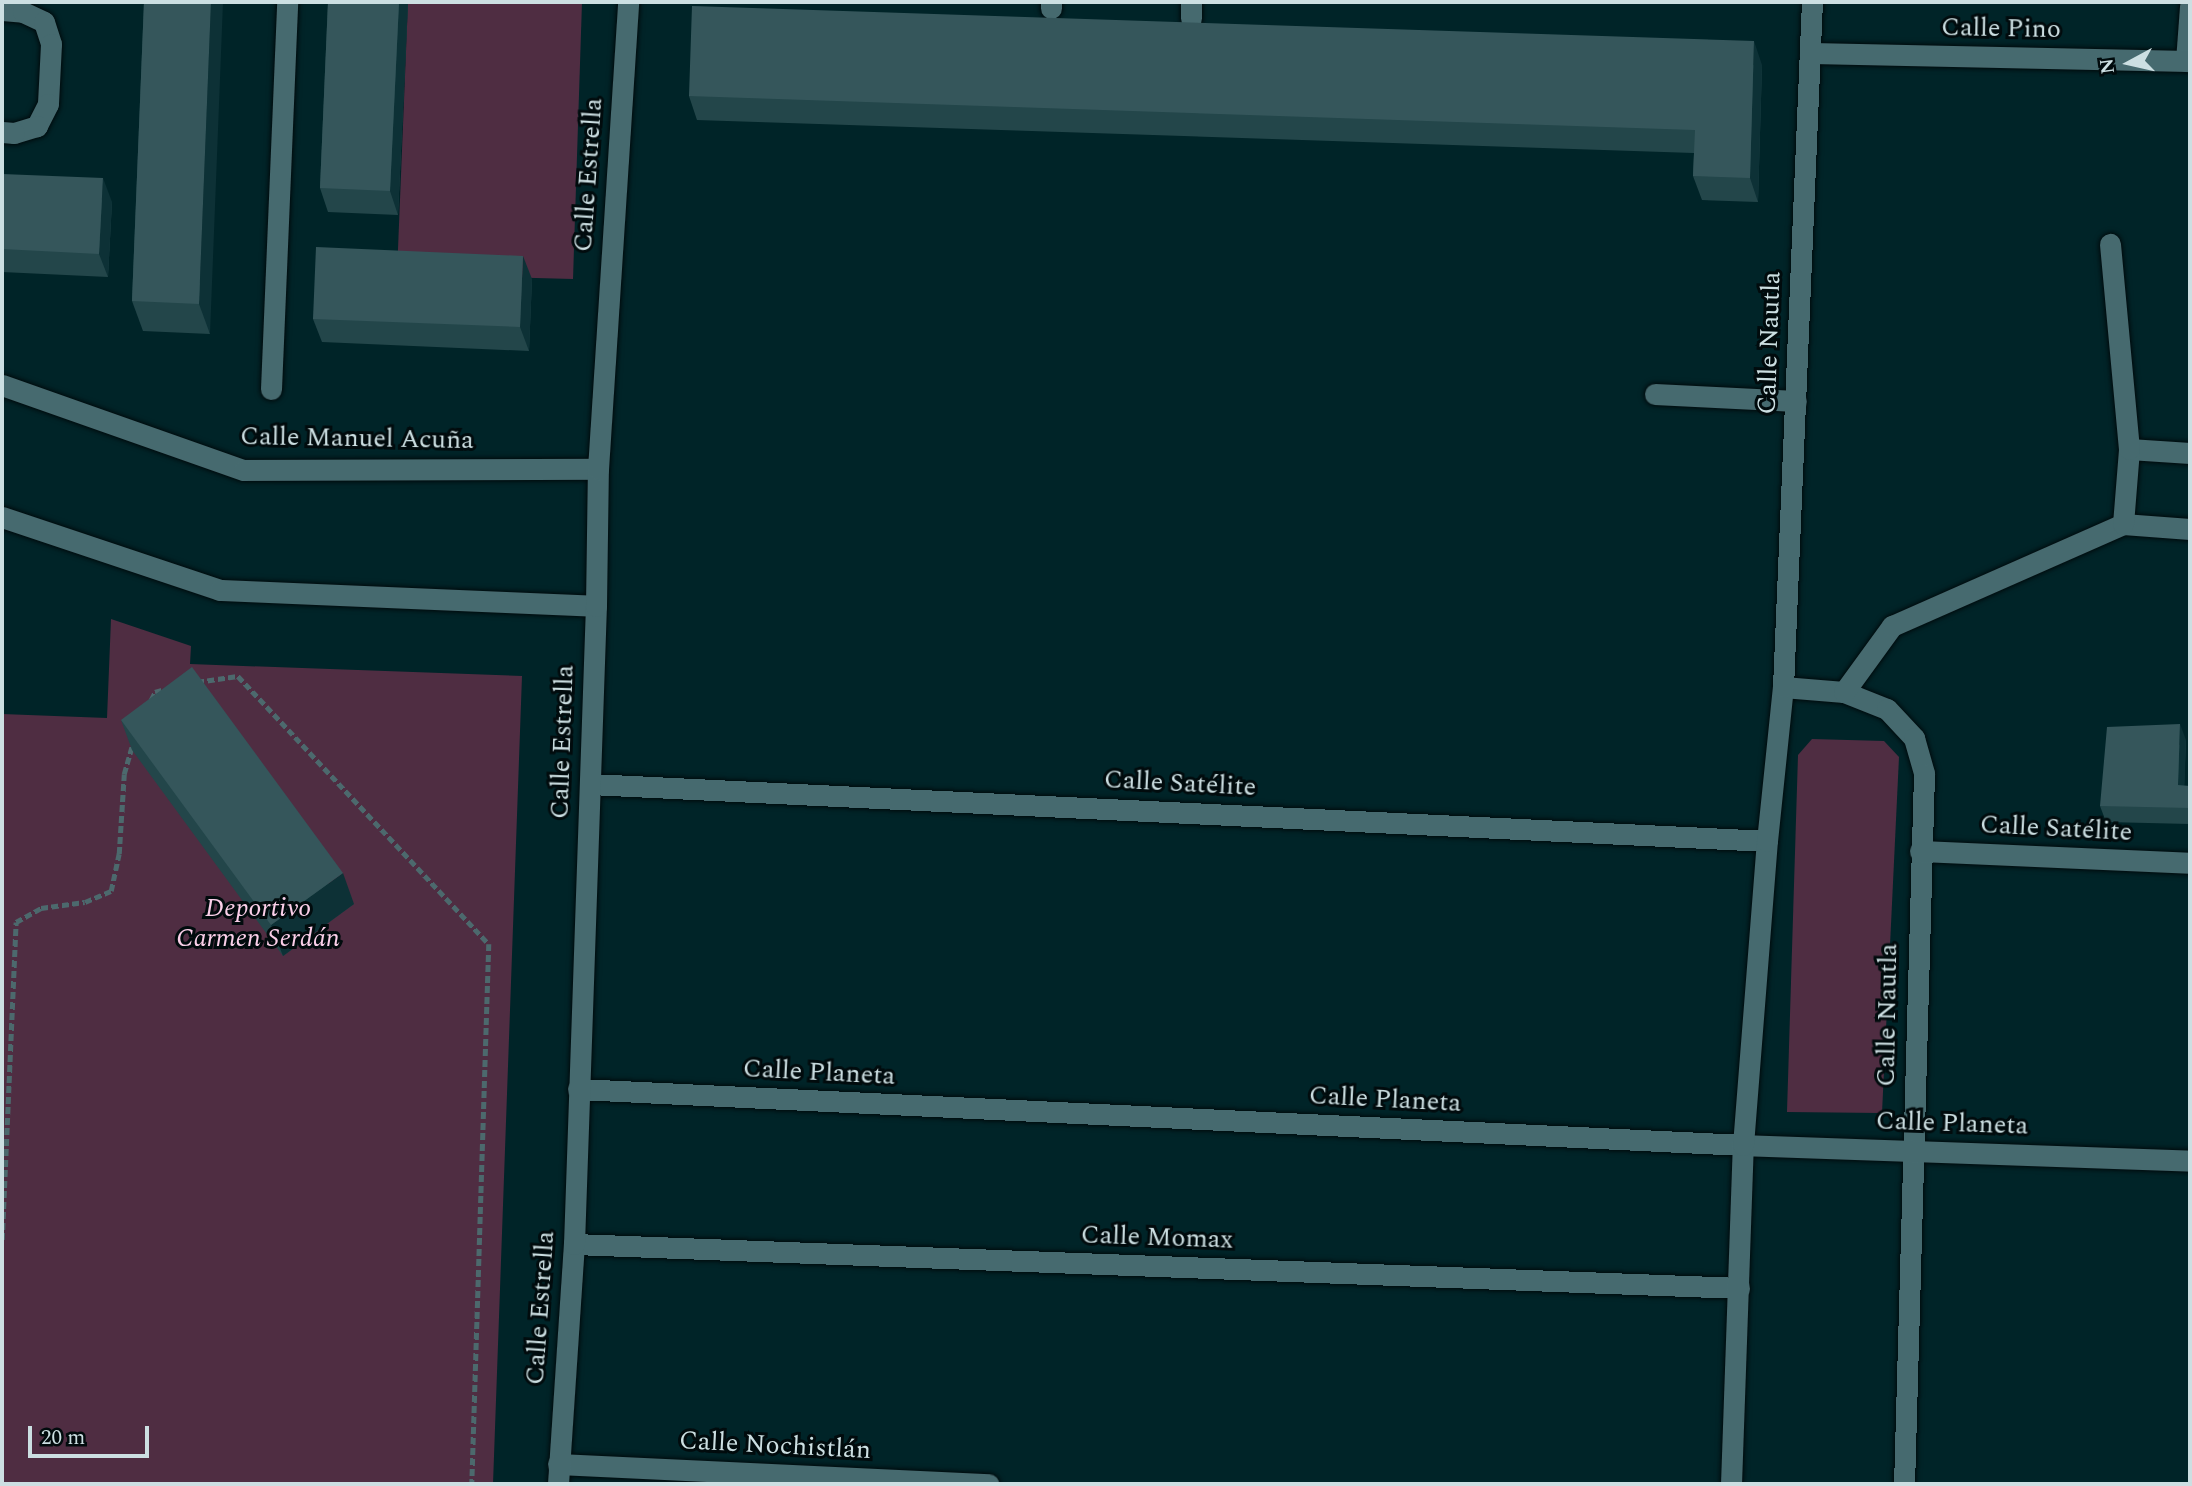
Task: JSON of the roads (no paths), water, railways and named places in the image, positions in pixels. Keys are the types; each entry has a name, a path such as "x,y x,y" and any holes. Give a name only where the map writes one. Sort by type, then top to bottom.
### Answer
{"street":[{"path":"271,389 286,2"},
{"name":"Calle Estrella","path":"558,1474 573,1244 596,606 598,469 628,2"},
{"name":"Calle Nautla","path":"1731,1484 1743,1145 1767,841 1783,687 1812,2"},
{"path":"2188,61 2190,6"},
{"path":"2,10 23,12 44,22 51,44 48,104 37,126 15,133 2,132"},
{"name":"Calle Pino","path":"1810,53 2188,61"},
{"path":"2110,244 2129,449 2123,524"},
{"name":"Calle Manuel Acuña","path":"2,385 244,470 598,469"},
{"path":"1656,394 1796,401"},
{"path":"2129,449 2190,453"},
{"path":"2,517 220,590 596,606"},
{"path":"1844,692 1892,626 2123,524 2190,529"},
{"name":"Calle Nautla","path":"1783,687 1844,692 1886,709 1914,738 1924,774 1904,1484"},
{"name":"Calle Satélite","path":"590,784 1767,841"},
{"name":"Calle Satélite","path":"1920,850 2190,863"},
{"name":"Calle Planeta","path":"578,1089 1743,1145 2190,1161"},
{"name":"Calle Momax","path":"573,1244 1739,1288"},
{"name":"Calle Nochistlán","path":"558,1474 989,1484"}],"park label":[{"name":"Deportivo Carmen Serdán","path":"258,924"}]}
